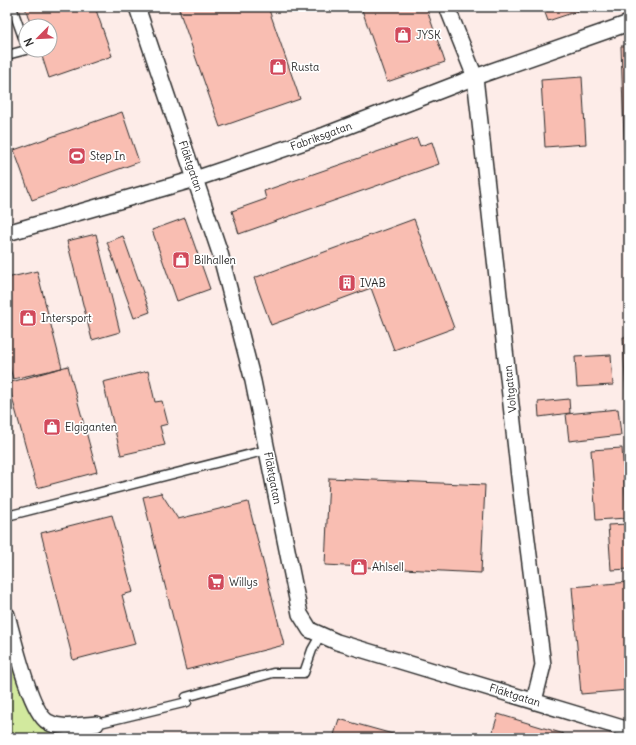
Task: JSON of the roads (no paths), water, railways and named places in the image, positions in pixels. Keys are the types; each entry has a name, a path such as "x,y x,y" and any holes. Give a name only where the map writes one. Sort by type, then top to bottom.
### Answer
{"street":[{"name":"Fläktgatan","path":"137,7 220,253 253,381 300,614 310,630 338,642 629,730"},
{"name":"Voltgatan","path":"447,7 475,77 519,477 543,665 534,701"},
{"name":"Fabriksgatan","path":"7,233 195,179 325,135 475,77 629,23"},
{"path":"7,615 27,683 36,708 41,716 46,722 60,726 96,724"}],"lane":[{"path":"12,7 18,24"},
{"path":"7,55 18,52"},
{"path":"7,516 267,450"},
{"path":"96,724 187,702 186,697 274,673 304,673 312,650 321,634"}],"place":[{"name":"JYSK","path":"403,35"},
{"name":"Rusta","path":"278,67"},
{"name":"Step In","path":"77,156"},
{"name":"Bilhallen","path":"181,260"},
{"name":"IVAB","path":"347,283"},
{"name":"Intersport","path":"28,318"},
{"name":"Elgiganten","path":"52,427"},
{"name":"Ahlsell","path":"359,567"},
{"name":"Willys","path":"216,582"}]}
